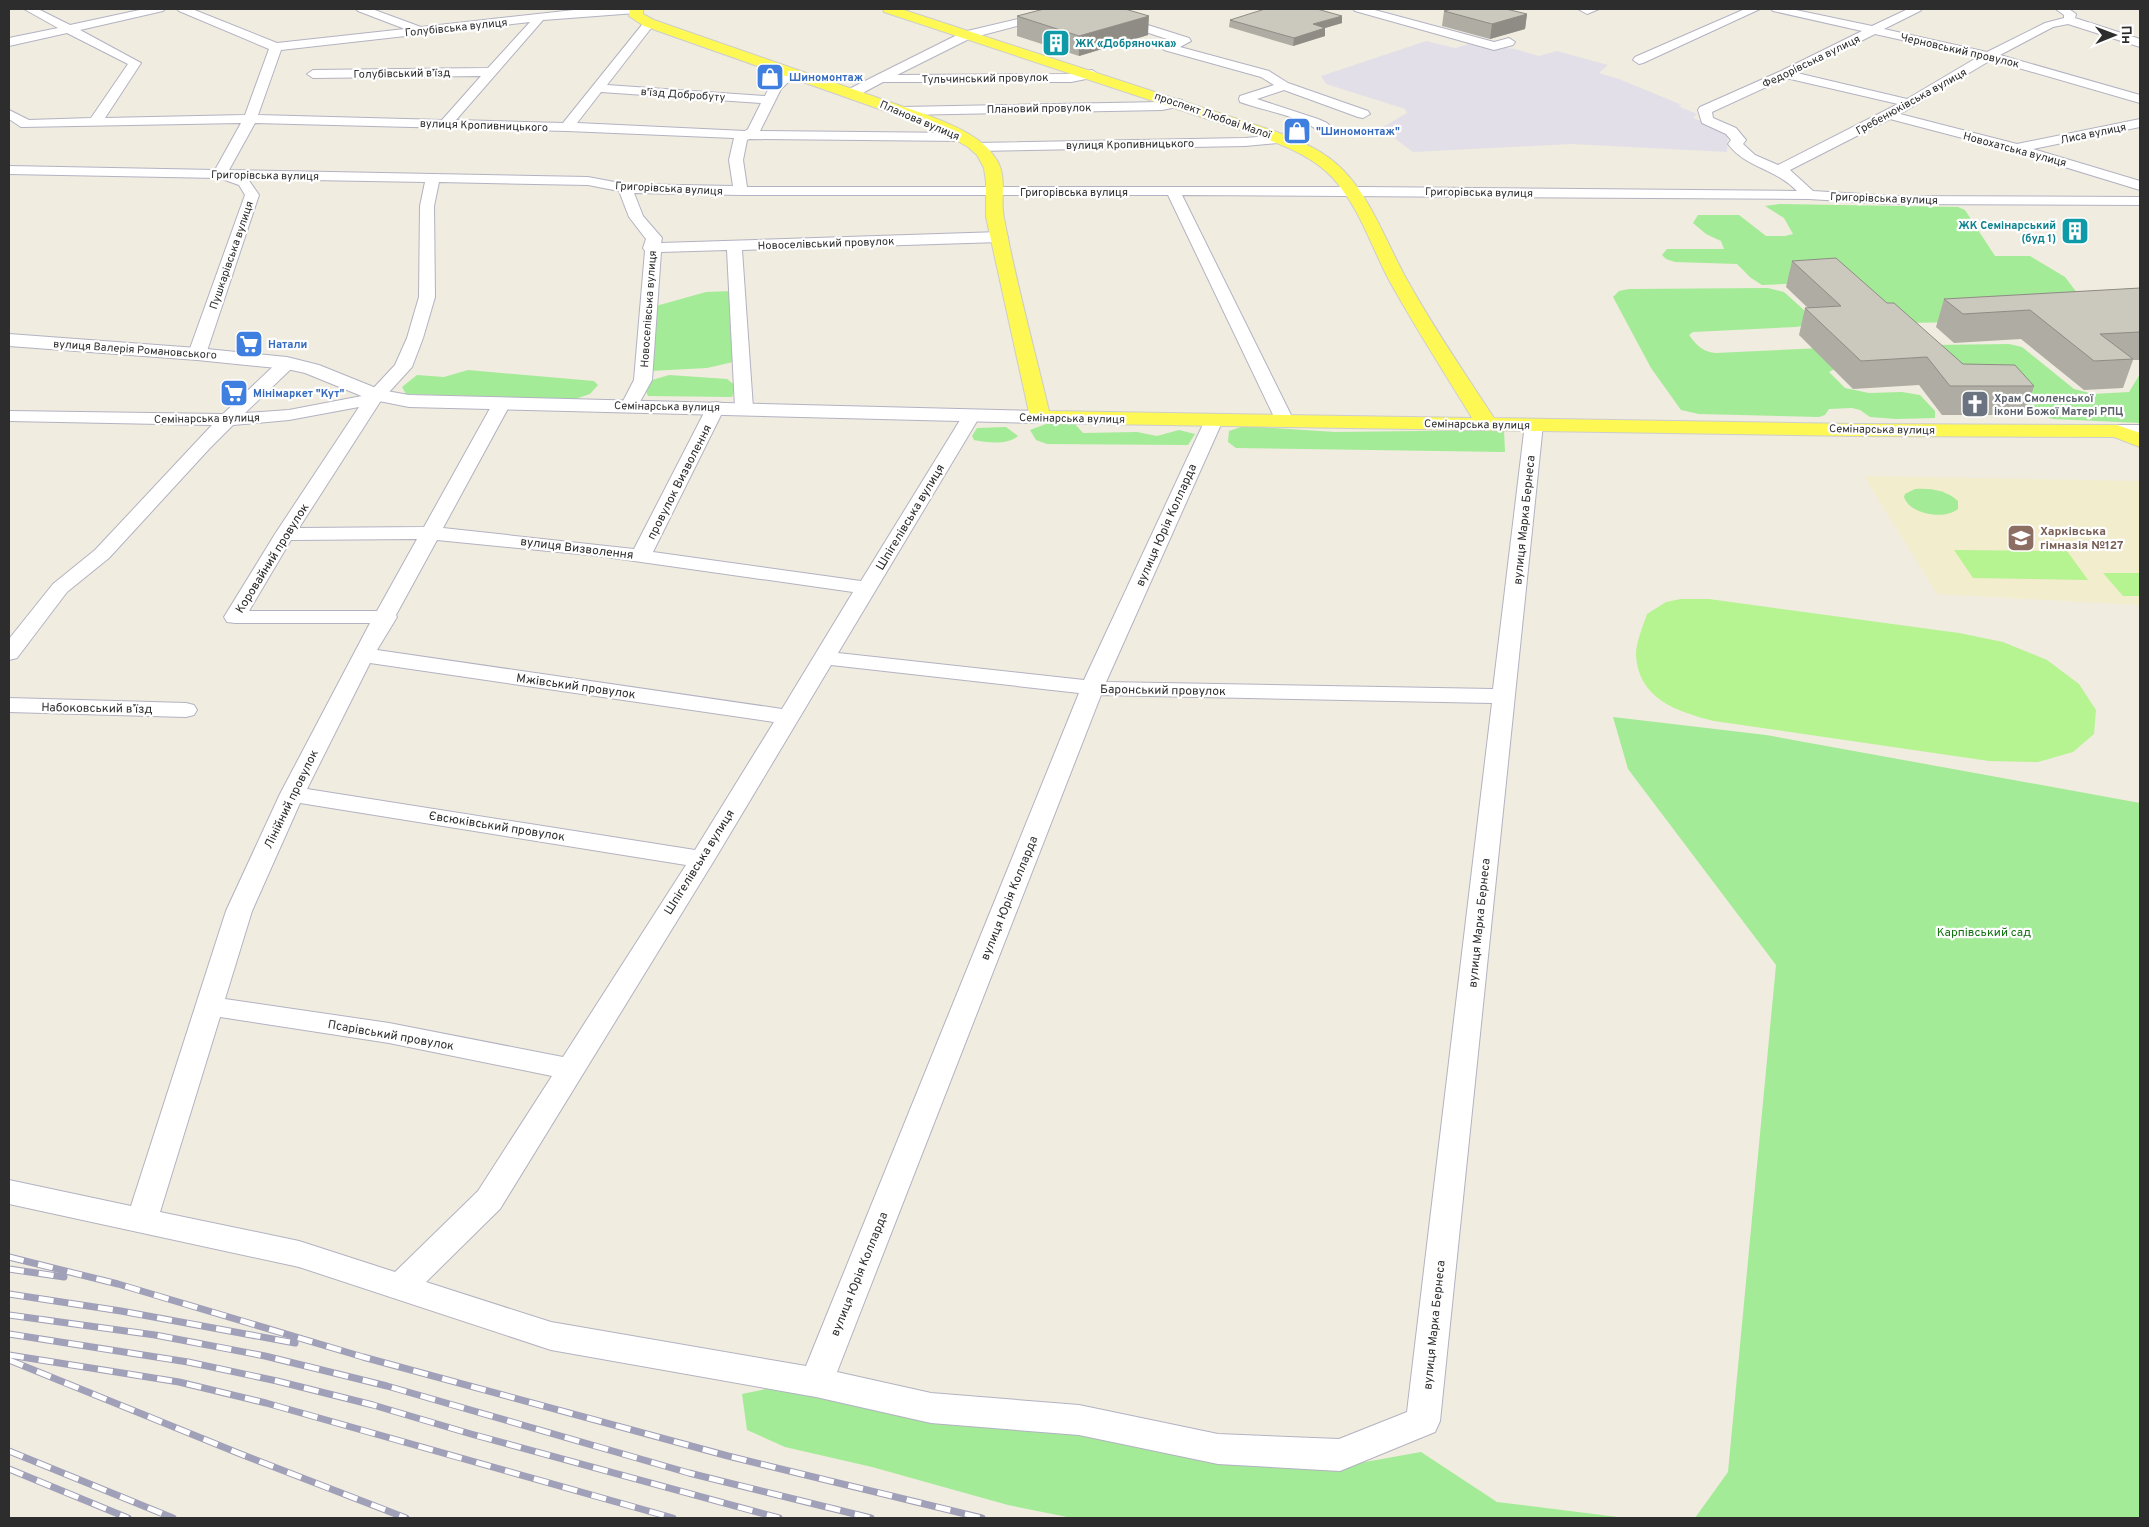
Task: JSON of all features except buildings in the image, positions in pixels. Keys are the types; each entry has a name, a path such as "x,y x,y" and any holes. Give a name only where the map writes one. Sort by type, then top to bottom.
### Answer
{"main road":[{"name":"Планова вулиця","path":"634,9 636,16 649,23 902,111 962,137 989,160 996,176 994,192 995,214 1040,417"},
{"name":"проспект Любові Малої","path":"889,9 1092,74 1283,139 1320,158 1338,174 1352,191 1398,280 1488,424"},
{"name":"Семінарська вулиця","path":"1040,417 2117,431"},
{"path":"2117,431 2140,441"}],"street":[{"path":"30,9 135,63 95,122"},
{"path":"9,42 159,9"},
{"path":"183,9 276,47 250,119 220,174"},
{"path":"362,9 422,30"},
{"name":"Голубівська вулиця","path":"276,47 574,13 634,9"},
{"path":"1086,9 1185,41 1168,46 1265,74 1284,86 1363,114"},
{"path":"1359,9 1494,46 1509,42"},
{"path":"1639,60 1754,9"},
{"name":"Черновський провулок","path":"1777,9 1989,56 2140,99"},
{"name":"Федорівська вулиця","path":"1779,170 1750,159 1735,144 1739,140 1736,135 1706,120 1705,110 1785,74 1916,9"},
{"path":"2057,9 2070,14 2069,20 2140,43"},
{"path":"852,93 967,35 1057,12"},
{"path":"446,123 539,18"},
{"name":"Гребенюківська вулиця","path":"1779,170 1889,115 1989,56 2049,25 2069,20"},
{"path":"567,127 649,23"},
{"name":"Голубівський в’їзд","path":"313,74 491,72"},
{"path":"741,191 736,160 741,138 753,132 776,87 792,73"},
{"name":"Тульчинський провулок","path":"878,79 1071,78 1092,74"},
{"path":"1785,74 1909,103"},
{"path":"1284,86 1245,99 1324,125 1328,131"},
{"name":"в'їзд Добробуту","path":"598,88 768,100"},
{"name":"Плановий провулок","path":"902,111 1162,106 1177,103"},
{"path":"9,114 26,124"},
{"name":"Новохатська вулиця","path":"1889,115 2017,148 2140,186"},
{"name":"вулиця Кропивницького","path":"9,125 250,119 446,123 747,134 962,137"},
{"name":"Лиса вулиця","path":"2017,148 2140,123"},
{"name":"вулиця Кропивницького","path":"976,147 1236,142 1283,139"},
{"name":"Григорівська вулиця","path":"9,170 588,181 625,188 741,191 1352,191 1809,195 1894,200 2140,201"},
{"path":"1779,170 1790,176 1809,195"},
{"name":"Пушкарівська вулиця","path":"197,354 252,195 244,182 220,174"},
{"name":"Коровайний провулок","path":"386,617 235,617 285,534 375,397 403,367 415,338 427,297 427,206 433,178"},
{"name":"Новоселівська вулиця","path":"625,188 636,217 654,238 651,248 643,380 630,405"},
{"path":"1173,191 1285,421"},
{"name":"Новоселівський провулок","path":"651,248 1000,237"},
{"path":"734,246 744,408"},
{"name":"вулиця Валерія Романовського","path":"9,340 197,354 287,363 312,368 375,397"},
{"path":"9,653 60,588 102,554 203,444 287,363"},
{"name":"Семінарська вулиця","path":"9,416 229,420 289,414 375,397 409,401 716,407 1040,417"},
{"name":"Лінійний провулок","path":"142,1221 238,911 292,794 363,655 386,617 502,402"},
{"name":"провулок Визволення","path":"642,556 716,407"},
{"name":"Шпігелівська вулиця","path":"400,1287 490,1200 702,859 971,416"},
{"name":"вулиця Юрія Колларда","path":"816,1382 1092,688 1214,420"},
{"name":"вулиця Марка Бернеса","path":"816,1382 931,1408 1079,1420 1218,1449 1340,1455 1423,1421 1534,424"},
{"name":"Семінарська вулиця","path":"2117,431 2140,430"},
{"name":"вулиця Визволення","path":"285,534 431,533 642,556 867,588"},
{"name":"Мжівський провулок","path":"363,655 788,717"},
{"name":"Баронський провулок","path":"824,658 1092,688 1504,696"},
{"name":"Набоковський в’їзд","path":"9,706 186,710"},
{"name":"Євсюківський провулок","path":"292,794 702,859"},
{"name":"Псарівський провулок","path":"209,1006 389,1033 572,1069"},
{"path":"9,1192 299,1254 551,1336 816,1382"}],"shaded area":[{"path":"1426,41 1455,48 1469,44 1515,49 1539,56 1557,51 1608,65 1599,73 1619,79 1682,105 1678,106 1697,114 1693,118 1728,131 1727,152 1571,144 1413,152 1381,128 1407,113 1405,109 1326,84 1321,76"},
{"name":"Харківська гімназія №127","path":"1864,476 2140,481 2140,605 1937,594"}],"green space":[{"path":"1780,204 1958,207 1965,210 1995,256 2030,256 2065,277 2081,298 1964,322 1903,323 1831,282 1762,285 1751,278 1737,264 1675,262 1666,259 1662,255 1667,249 1724,249 1721,241 1706,234 1693,223 1698,215 1739,215 1766,236 1793,234 1784,218 1765,206"},
{"path":"1768,288 1784,292 1815,320 1813,324 1796,327 1693,332 1689,335 1701,348 1716,353 1843,347 1835,369 1829,372 1845,388 1869,393 1902,392 1920,395 1935,411 1935,418 1896,419 1870,417 1860,410 1852,408 1829,409 1825,415 1819,417 1699,414 1681,410 1651,368 1613,297 1619,291 1629,289"},
{"path":"732,291 733,362 707,368 650,371 656,306 706,292"},
{"path":"2009,344 2022,347 2074,389 2093,394 2129,392 2140,374 2140,423 2053,419 2032,413 2012,390 1971,383 1934,345"},
{"path":"468,370 594,381 598,385 590,394 575,399 406,394 402,387 417,375 444,377"},
{"path":"669,375 727,379 736,386 732,397 648,396 645,389 649,381"},
{"path":"1074,423 1083,433 1137,432 1157,436 1179,430 1195,434 1188,445 1047,444 1036,440 1030,430 1046,424"},
{"path":"1244,426 1335,432 1504,430 1505,452 1236,448 1228,442 1229,431"},
{"path":"1006,427 1018,436 1009,441 985,442 974,440 972,436 977,428"},
{"path":"1915,489 1932,489 1948,494 1958,501 1958,509 1937,515 1920,512 1913,508 1904,497 1905,494"},
{"path":"1954,550 2067,551 2088,580 1973,578"},
{"path":"2103,573 2140,573 2140,596 2123,596"},
{"path":"1681,599 1709,599 1959,633 2003,642 2047,660 2079,684 2096,710 2094,734 2073,752 2038,762 1989,761 1714,721 1687,713 1674,708 1652,693 1644,683 1638,670 1636,655 1638,639 1647,614 1666,602"},
{"name":"Карпівський сад","path":"1613,717 1766,735 2140,803 2140,1518 1695,1518 1728,1472 1776,965 1628,769"},
{"path":"809,1380 1348,1465 1421,1452 1497,1502 1626,1518 1072,1518 1008,1505 872,1467 785,1447 747,1430 742,1394"}],"railway":[{"path":"9,1257 118,1284 363,1357 728,1456 982,1518"},
{"path":"9,1269 64,1277"},
{"path":"9,1294 121,1311 295,1343"},
{"path":"9,1315 155,1335 265,1356 387,1386 689,1473 871,1518"},
{"path":"9,1334 188,1362 277,1381 373,1405 471,1434 779,1518"},
{"path":"9,1355 179,1382 266,1403 673,1518"},
{"path":"9,1360 238,1453 406,1518"},
{"path":"9,1451 173,1518"},
{"path":"9,1469 128,1518"}],"place":[{"name":"ЖК «Добряночка»","path":"1056,43"},
{"name":"Шиномонтаж","path":"770,77"},
{"name":"\"Шиномонтаж\"","path":"1297,131"},
{"name":"ЖК Семінарський (буд 1)","path":"2075,231"},
{"name":"Натали","path":"249,344"},
{"name":"Мінімаркет \"Кут\"","path":"234,393"},
{"name":"Храм Смоленської ікони Божої Матері РПЦ","path":"1975,404"},
{"name":"Харківська гімназія №127","path":"2021,538"}]}
